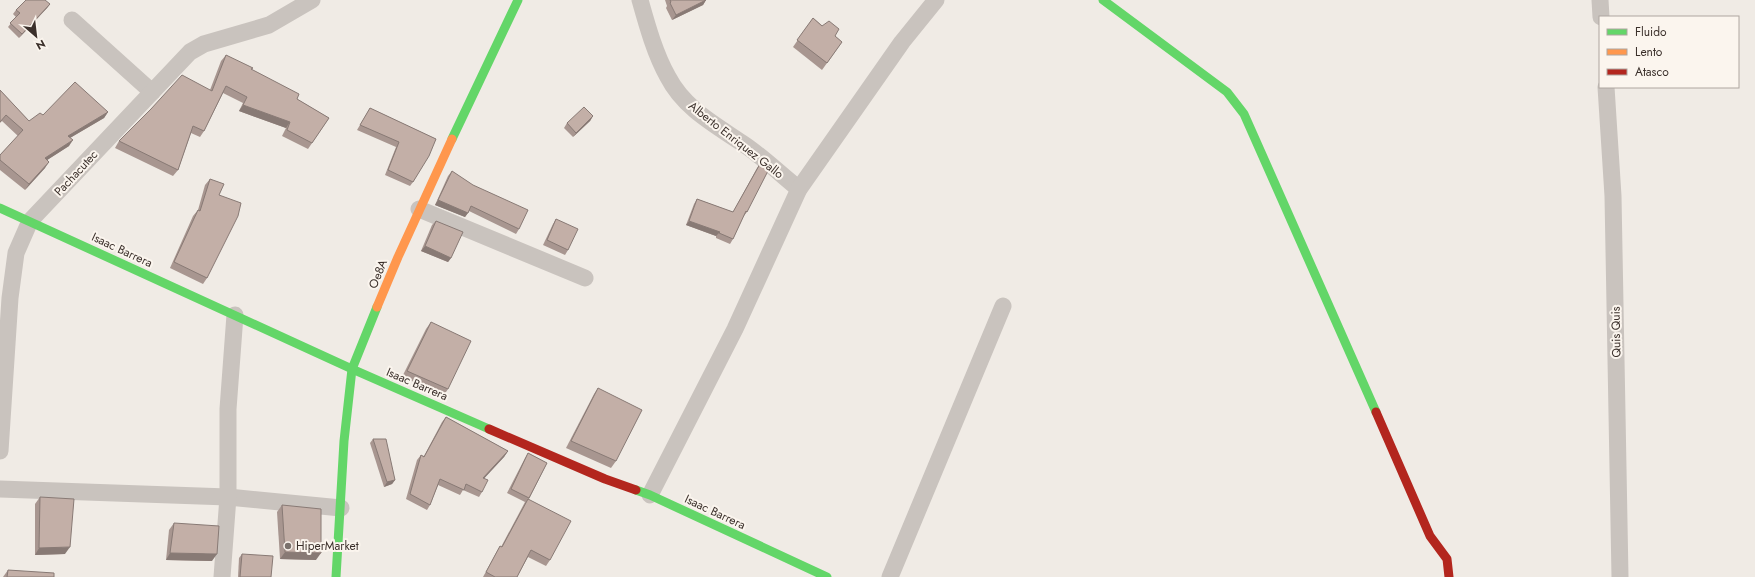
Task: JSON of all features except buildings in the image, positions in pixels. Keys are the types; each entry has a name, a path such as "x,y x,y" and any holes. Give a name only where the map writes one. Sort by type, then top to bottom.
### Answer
{"street":[{"name":"Pachacutec","path":"0,451 10,298 16,253 30,221 190,52 197,47 269,25 312,0"},
{"name":"Oe8A","path":"336,577 344,434 352,369 398,256 419,209 518,0"},
{"name":"Alberto Enriquez Gallo","path":"640,0 648,28 668,78 688,104 718,128 743,143 799,189"},
{"path":"650,495 735,329 799,189 902,42 936,0"},
{"path":"1104,0 1227,92 1244,114 1430,536 1447,559 1449,577"},
{"path":"1600,0 1601,16"},
{"path":"72,20 152,92"},
{"name":"Quis Quis","path":"1606,88 1613,196 1620,577"},
{"name":"Isaac Barrera","path":"0,208 352,369 605,479 650,495 820,575"},
{"path":"419,209 585,278"},
{"path":"890,577 1003,306"},
{"path":"222,577 228,497 228,409 235,316"},
{"path":"0,489 228,497 341,508"}],"traffic: fast":[{"path":"452,139 518,0"},
{"path":"1103,0 1227,92 1244,114 1376,412"},
{"path":"0,208 352,369 489,429"},
{"path":"336,577 344,441 352,369 377,307"},
{"path":"636,490 650,495 827,577"}],"traffic: slow":[{"path":"377,307 398,257 452,139"}],"traffic: jam":[{"path":"1376,412 1430,536 1447,559 1449,577"},
{"path":"489,429 605,479 636,490"}],"place":[{"name":"HiperMarket","path":"288,546"}]}
